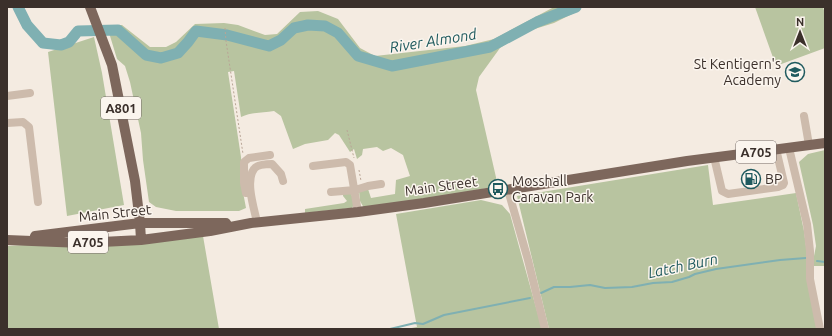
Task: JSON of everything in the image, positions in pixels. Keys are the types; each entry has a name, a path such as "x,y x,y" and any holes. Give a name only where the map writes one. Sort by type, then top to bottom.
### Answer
{"main road":[{"name":"A801","path":"90,7 98,24 112,66 135,181 141,232"},
{"name":"Main Street","path":"7,240 141,232 254,223 358,212 714,157 825,144"},
{"name":"Main Street","path":"7,240 82,243 141,232 168,236 210,231 254,223"}],"street":[{"path":"7,96 30,94"},
{"path":"804,116 809,145"},
{"path":"7,123 23,122 29,128 38,202"},
{"path":"789,148 807,224 810,251 810,279 820,329"},
{"path":"714,157 722,191 728,194 778,187 782,185 784,183 776,150"},
{"path":"254,223 244,183 244,162 249,158 270,155"},
{"path":"313,166 346,162 350,165 358,212"},
{"path":"254,223 249,185 254,169 272,164 281,174 284,181"},
{"path":"331,192 355,190 381,184"},
{"path":"508,190 528,260 545,329"}],"path":[{"path":"225,28 244,162"}],"green space":[{"path":"554,7 581,7 578,11 554,23 525,32 500,48 479,77 476,90 498,186 407,203 364,208 360,201 359,191 368,189 371,198 395,194 396,180 410,176 403,155 391,148 383,151 377,147 363,149 362,155 357,159 354,149 350,152 339,135 335,133 328,140 305,144 293,149 281,116 274,111 253,113 241,117 234,71 228,72 241,157 242,187 246,208 239,211 176,211 156,207 149,202 141,133 130,82 125,66 117,59 107,26 122,25 150,47 166,47 176,42 195,24 224,23 238,25 265,35 277,34 300,12 318,11 338,19 360,48 375,56 465,46 494,39"},
{"path":"755,7 823,7 825,14 825,48 776,66"},
{"path":"94,37 102,73 124,205 67,216 48,52"},
{"path":"825,150 825,266 812,266 816,246 813,225 799,162 808,154"},
{"path":"708,165 713,205 796,193 804,231 817,329 549,329 517,196"},
{"path":"343,193 351,194 355,203 352,208 305,213 305,209 344,203 347,201 343,196"},
{"path":"481,200 502,205 510,214 542,329 406,329 417,327 396,214"},
{"path":"203,236 219,329 7,329 7,246"}],"waterway":[{"name":"River Almond","path":"18,7 27,25 43,43 61,45 69,42 78,31 118,30 146,55 161,58 178,53 196,31 227,35 269,46 281,40 294,28 308,25 325,26 338,33 358,56 392,66 490,47 537,22 576,7"},
{"name":"Latch Burn","path":"541,293 554,287 590,285 605,288 632,287 653,283 672,282 716,269 806,258"},
{"name":"Latch Burn","path":"817,261 825,262"},
{"name":"Latch Burn","path":"390,329 415,323 423,324 444,315 530,298"}],"place":[{"name":"St Kentigern's Academy","path":"795,72"},
{"name":"BP","path":"751,179"},
{"name":"Mosshall Caravan Park","path":"498,189"}]}
